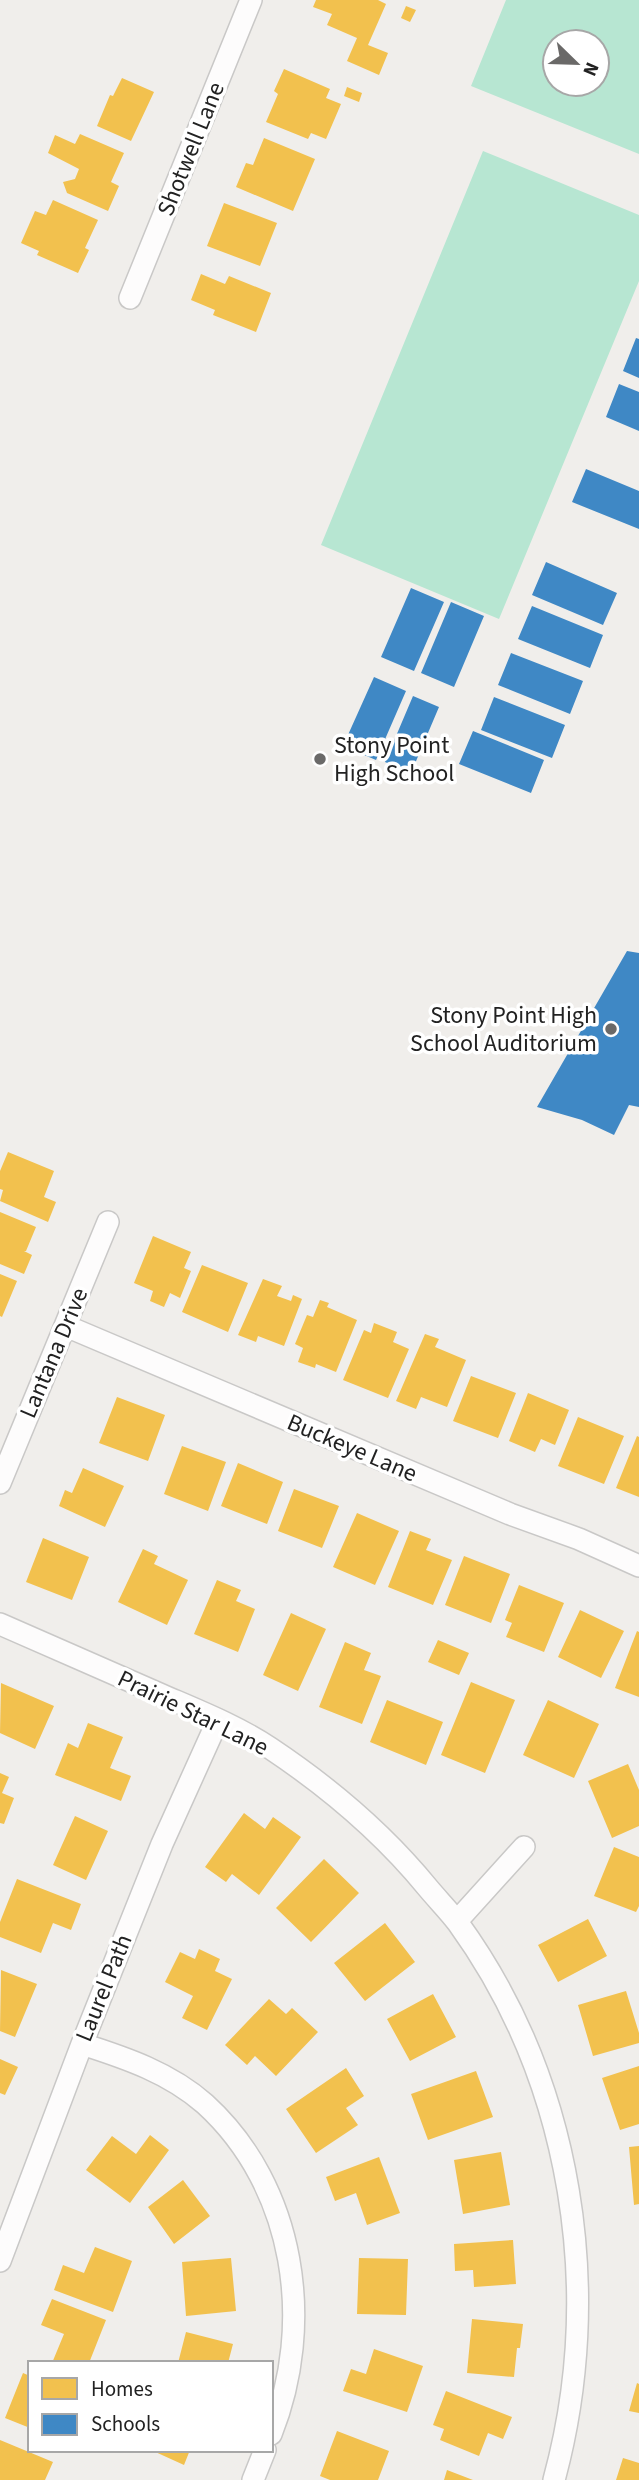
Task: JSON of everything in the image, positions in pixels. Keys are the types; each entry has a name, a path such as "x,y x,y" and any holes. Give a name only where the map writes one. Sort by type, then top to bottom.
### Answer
{"street":[{"name":"Shotwell Lane","path":"130,298 251,0"},
{"name":"Lantana Drive","path":"0,1483 108,1222"},
{"name":"Buckeye Lane","path":"66,1326 639,1566"},
{"name":"Prairie Star Lane","path":"0,1624 218,1720 267,1746 320,1782 369,1823 414,1869 457,1921 484,1961 515,2020 541,2081 559,2145 572,2210 578,2276 578,2343 573,2386 554,2480"},
{"name":"Laurel Path","path":"0,2260 162,1844 218,1720"},
{"path":"457,1921 524,1847"},
{"path":"82,2044 135,2062 172,2080 205,2104 233,2134 255,2168 280,2221 290,2257 295,2294 292,2351 281,2408 273,2429"},
{"path":"253,2480 264,2452"}],"green space":[{"path":"506,0 639,0 639,154 471,86"},
{"path":"483,151 639,215 639,281 499,619 321,545"}],"building: Homes":[{"path":"316,0 378,0 386,4 368,45 388,53 379,75 347,61 357,38 327,25 332,14 313,7"},
{"path":"406,6 416,10 410,22 401,18"},
{"path":"284,69 330,89 326,98 341,104 326,139 311,133 308,139 266,122 278,94 274,91"},
{"path":"122,78 154,92 131,141 97,126 110,95 113,96"},
{"path":"347,87 362,93 359,102 344,96"},
{"path":"80,134 124,153 111,182 119,186 108,211 67,193 63,182 75,179 79,169 48,153 55,135 75,144"},
{"path":"264,138 315,159 293,211 236,187 246,163 253,165"},
{"path":"53,200 98,220 85,248 89,250 78,273 37,255 39,251 21,243 35,211 46,215"},
{"path":"224,203 277,223 260,266 207,246"},
{"path":"201,274 225,284 229,276 271,293 256,332 213,315 215,310 191,300"},
{"path":"8,1152 54,1171 44,1197 56,1202 48,1222 0,1201 3,1190 0,1189 0,1171"},
{"path":"0,1212 36,1227 24,1251 32,1255 24,1274 0,1264"},
{"path":"153,1236 191,1252 184,1268 191,1271 180,1298 170,1293 164,1307 150,1301 153,1291 134,1283"},
{"path":"202,1265 248,1283 228,1332 182,1312"},
{"path":"0,1274 17,1281 2,1317 0,1316"},
{"path":"263,1279 282,1286 277,1296 291,1301 293,1295 302,1299 284,1346 258,1336 256,1342 238,1335"},
{"path":"320,1300 329,1303 327,1307 357,1320 336,1372 316,1364 315,1368 298,1362 303,1348 295,1344 307,1315 313,1317"},
{"path":"374,1323 397,1332 393,1342 409,1349 388,1398 343,1380 364,1330 371,1333"},
{"path":"425,1334 439,1339 435,1347 466,1360 447,1407 421,1397 416,1409 396,1401"},
{"path":"471,1376 516,1393 498,1438 453,1421"},
{"path":"528,1393 569,1410 555,1445 541,1439 535,1452 509,1441"},
{"path":"117,1397 165,1415 148,1461 99,1443"},
{"path":"578,1417 624,1436 604,1484 558,1466"},
{"path":"637,1436 639,1437 639,1497 616,1488"},
{"path":"182,1446 226,1462 208,1511 164,1494"},
{"path":"238,1463 283,1482 267,1524 221,1506"},
{"path":"83,1468 124,1486 105,1527 59,1506 65,1490 72,1493"},
{"path":"294,1489 339,1506 322,1548 278,1531"},
{"path":"357,1513 399,1531 375,1585 333,1567"},
{"path":"410,1531 431,1539 426,1550 452,1560 433,1605 388,1587"},
{"path":"43,1538 89,1557 72,1600 26,1582"},
{"path":"143,1549 158,1556 154,1564 188,1580 167,1625 118,1602"},
{"path":"464,1556 510,1574 491,1623 445,1605"},
{"path":"217,1580 241,1590 236,1601 255,1609 238,1652 194,1634"},
{"path":"519,1585 564,1603 544,1652 506,1637 512,1623 505,1620"},
{"path":"580,1610 624,1631 601,1678 558,1657"},
{"path":"291,1613 326,1629 298,1691 263,1675"},
{"path":"637,1631 639,1632 639,1697 615,1688"},
{"path":"438,1640 469,1653 459,1675 428,1662"},
{"path":"345,1642 371,1653 364,1670 381,1676 362,1724 319,1707"},
{"path":"471,1682 515,1700 485,1773 441,1755"},
{"path":"1,1683 54,1706 35,1749 0,1733"},
{"path":"387,1700 443,1722 426,1765 370,1742"},
{"path":"548,1700 599,1724 574,1778 523,1755"},
{"path":"88,1723 123,1737 110,1768 131,1776 121,1801 55,1775 68,1743 78,1748"},
{"path":"628,1764 639,1790 639,1826 612,1838 588,1781"},
{"path":"0,1773 9,1777 2,1793 14,1798 4,1824 0,1823"},
{"path":"244,1813 265,1829 273,1817 301,1837 259,1895 232,1874 226,1882 205,1867"},
{"path":"75,1816 108,1831 86,1880 53,1865"},
{"path":"614,1847 639,1857 639,1906 636,1912 594,1896"},
{"path":"324,1859 359,1893 311,1942 276,1908"},
{"path":"17,1879 81,1904 71,1930 53,1923 41,1953 0,1937 0,1922"},
{"path":"588,1919 607,1956 558,1982 538,1945"},
{"path":"385,1923 415,1962 365,2001 334,1963"},
{"path":"199,1949 220,1959 215,1971 232,1979 207,2030 182,2018 193,1996 165,1982 180,1952 195,1959"},
{"path":"1,1970 37,1984 15,2037 0,2031"},
{"path":"626,1991 639,2033 639,2043 593,2056 578,2005"},
{"path":"433,1994 456,2037 410,2061 387,2019"},
{"path":"269,1999 286,2014 292,2008 318,2032 276,2076 255,2056 247,2065 225,2045"},
{"path":"0,2059 18,2067 5,2095 0,2093"},
{"path":"639,2066 639,2124 620,2130 602,2078"},
{"path":"346,2068 364,2096 346,2108 358,2125 316,2153 286,2109"},
{"path":"476,2071 493,2117 428,2140 411,2094"},
{"path":"150,2135 169,2150 130,2203 86,2170 112,2136 136,2154"},
{"path":"639,2146 639,2204 634,2205 629,2147"},
{"path":"501,2152 510,2205 463,2214 454,2160"},
{"path":"379,2157 400,2213 367,2225 356,2193 335,2201 326,2177"},
{"path":"183,2180 210,2216 174,2244 148,2207"},
{"path":"513,2240 516,2284 474,2287 473,2270 455,2271 454,2244"},
{"path":"95,2247 132,2261 113,2312 54,2290 63,2265 84,2273"},
{"path":"231,2258 236,2311 186,2316 182,2262"},
{"path":"359,2258 408,2259 406,2315 357,2314"},
{"path":"52,2299 106,2320 90,2361 53,2361 64,2334 41,2325"},
{"path":"472,2319 523,2324 514,2377 467,2373"},
{"path":"186,2332 233,2344 229,2361 179,2361"},
{"path":"374,2349 423,2366 407,2412 343,2391 351,2369 366,2374"},
{"path":"23,2373 28,2375 28,2427 5,2418"},
{"path":"637,2383 639,2384 639,2413 629,2411"},
{"path":"446,2391 512,2417 503,2439 488,2433 479,2456 440,2440 444,2429 433,2425"},
{"path":"337,2431 389,2451 378,2480 330,2480 320,2476"},
{"path":"0,2440 53,2462 45,2480 0,2480"},
{"path":"155,2452 189,2452 184,2465"},
{"path":"623,2458 639,2463 639,2480 616,2480"},
{"path":"447,2470 473,2480 444,2480"}],"building: Schools":[{"path":"636,338 639,339 639,378 623,371"},
{"path":"619,384 639,392 639,431 606,417"},
{"path":"586,469 639,491 639,529 572,502"},
{"path":"546,562 617,593 603,625 532,595"},
{"path":"411,588 444,602 414,671 381,657"},
{"path":"451,602 484,616 454,687 421,673"},
{"path":"532,606 603,635 590,668 518,639"},
{"path":"511,653 583,681 570,714 498,685"},
{"path":"374,677 406,691 376,760 343,746"},
{"path":"413,696 439,707 411,773 385,762"},
{"path":"494,697 565,725 552,758 481,730"},
{"path":"473,731 544,760 531,793 459,764"},
{"name":"Stony Point High School Auditorium","path":"627,951 639,953 639,1107 629,1105 614,1135 582,1120 537,1107"}],"place":[{"name":"Stony Point High School","path":"320,759"},
{"name":"Stony Point High School Auditorium","path":"611,1029"}]}
